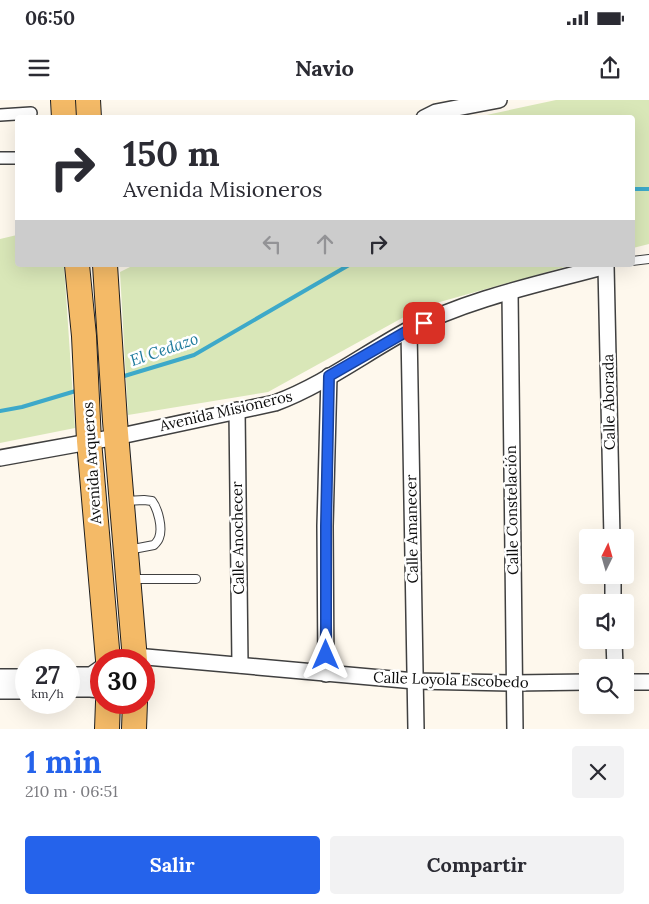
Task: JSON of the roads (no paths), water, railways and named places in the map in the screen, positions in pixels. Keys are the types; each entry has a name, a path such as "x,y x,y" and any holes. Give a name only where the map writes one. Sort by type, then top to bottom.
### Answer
{"main road":[{"path":"63,100 64,115"},
{"path":"88,100 89,115"},
{"name":"Avenida Arqueros","path":"77,267 107,649"},
{"name":"Avenida Arqueros","path":"108,267 109,337 134,649"},
{"path":"107,729 108,714"},
{"path":"134,729 135,714"}],"street":[{"path":"430,115 436,112 499,100"},
{"path":"0,115 31,113"},
{"path":"0,158 15,158"},
{"name":"Avenida Misioneros","path":"0,458 89,433 237,410 275,402 290,397 409,330 467,305 605,267"},
{"name":"Calle Aborada","path":"609,267 612,529"},
{"name":"Calle Constelación","path":"510,292 515,729"},
{"name":"Calle Amanecer","path":"409,330 416,729"},
{"path":"326,674 329,376"},
{"name":"Calle Anochecer","path":"237,410 240,665"},
{"name":"Calle Loyola Escobedo","path":"155,659 415,681 579,682"},
{"path":"0,678 15,677"},
{"path":"634,682 649,682"},
{"path":"0,691 15,691"}],"lane":[{"path":"635,261 649,259"},
{"path":"122,501 152,501 156,507 160,530 159,538 154,545 126,550"},
{"path":"129,579 196,579"}],"waterway":[{"name":"El Cedazo","path":"635,189 649,189"},
{"name":"El Cedazo","path":"121,377 194,355 346,267"},
{"name":"El Cedazo","path":"0,411 22,407 79,390"}]}
